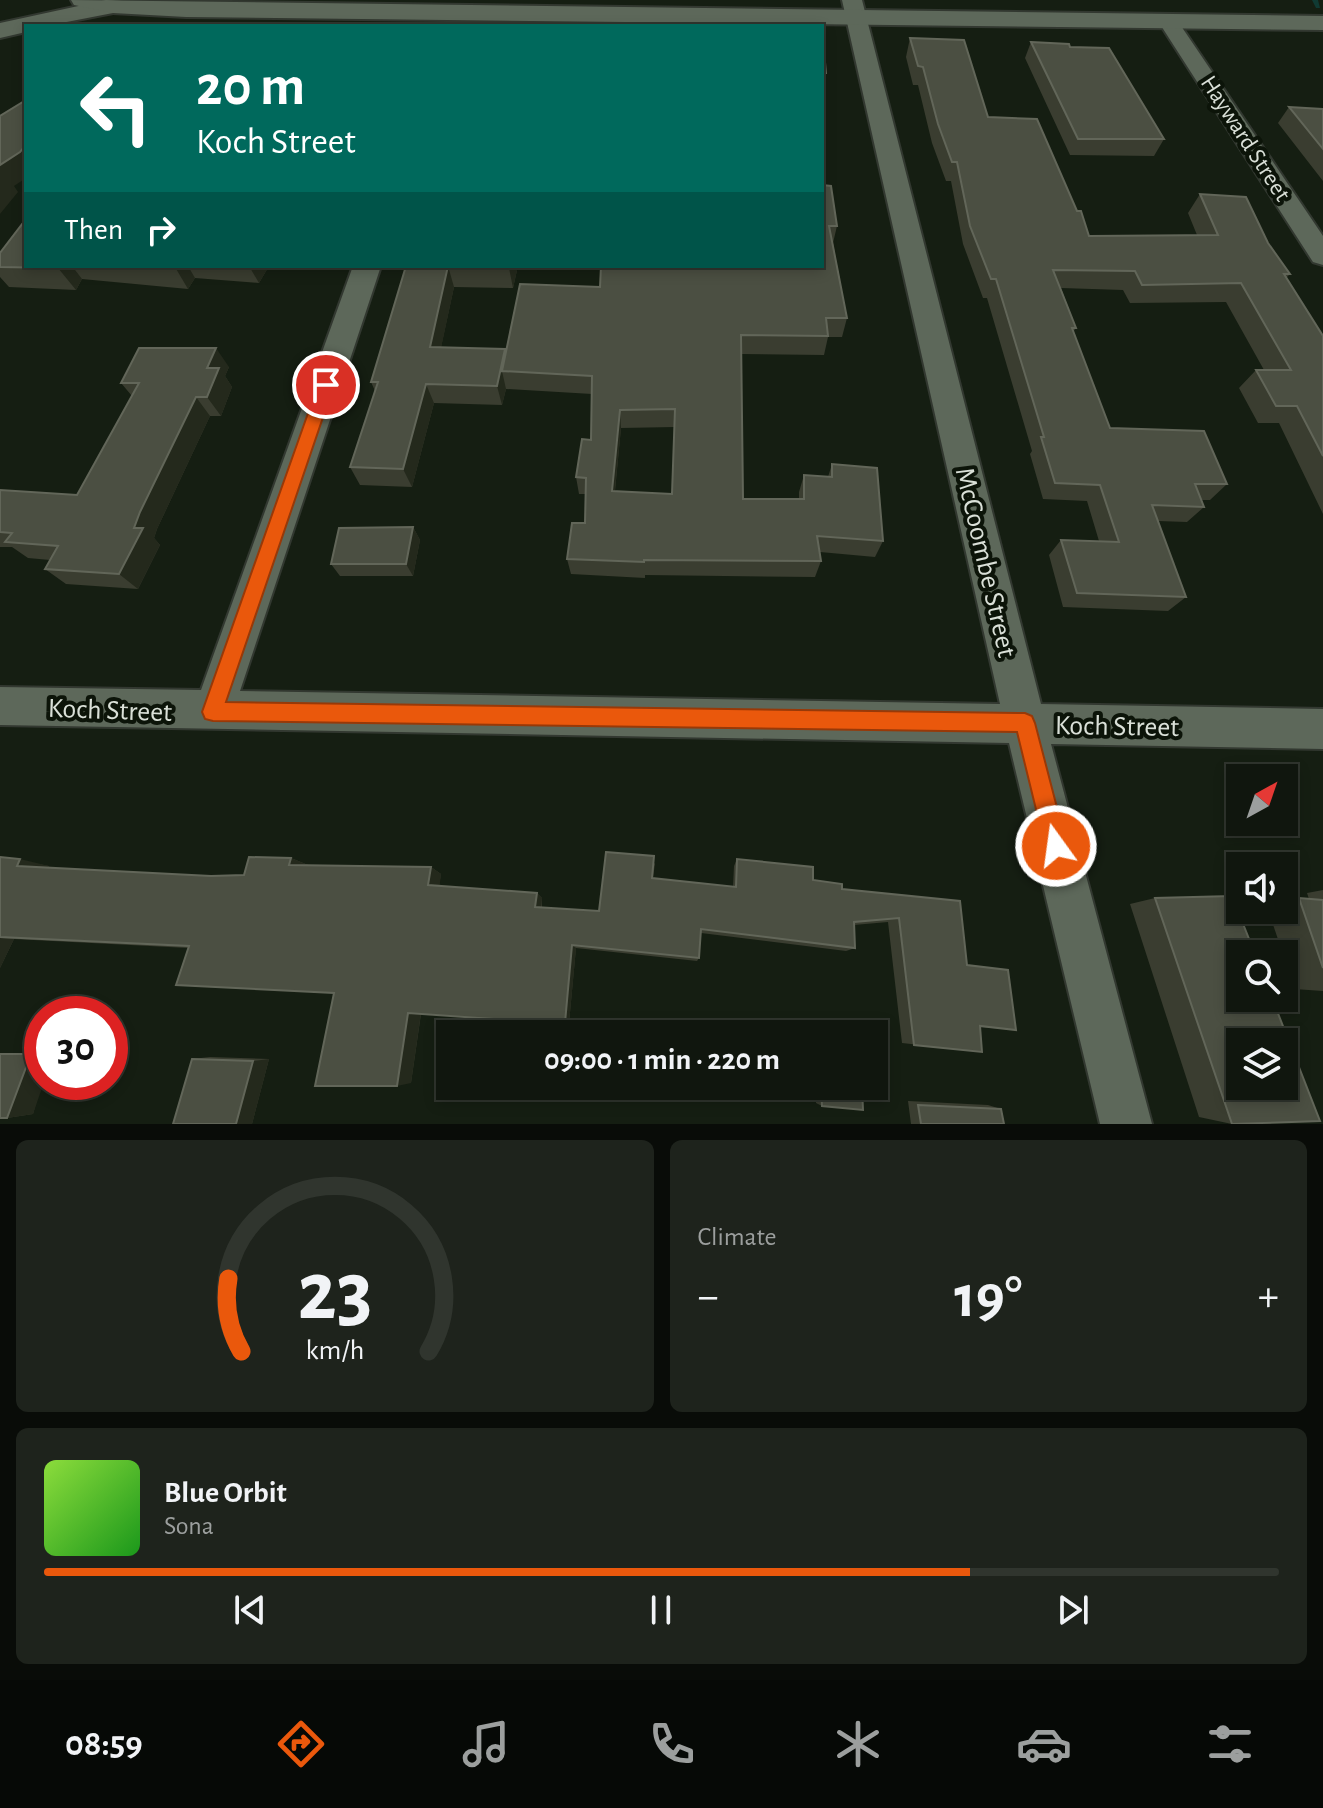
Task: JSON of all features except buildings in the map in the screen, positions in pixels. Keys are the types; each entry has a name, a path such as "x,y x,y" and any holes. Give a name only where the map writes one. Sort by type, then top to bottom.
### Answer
{"main road":[{"path":"0,12 19,0"},
{"path":"0,31 48,0"},
{"path":"83,0 148,7 453,19 854,8 1168,21 1323,23"},
{"path":"25,24 114,3"},
{"path":"0,31 24,24"}],"street":[{"name":"McCoombe Street","path":"854,8 1025,723 1126,1124"},
{"name":"Hayward Street","path":"1168,21 1323,256"},
{"path":"213,712 366,268"},
{"name":"Koch Street","path":"0,706 1323,729"}],"waterway":[{"path":"1315,0 1318,7"}],"route":[{"path":"326,385 213,712 1025,723 1056,846"}]}
